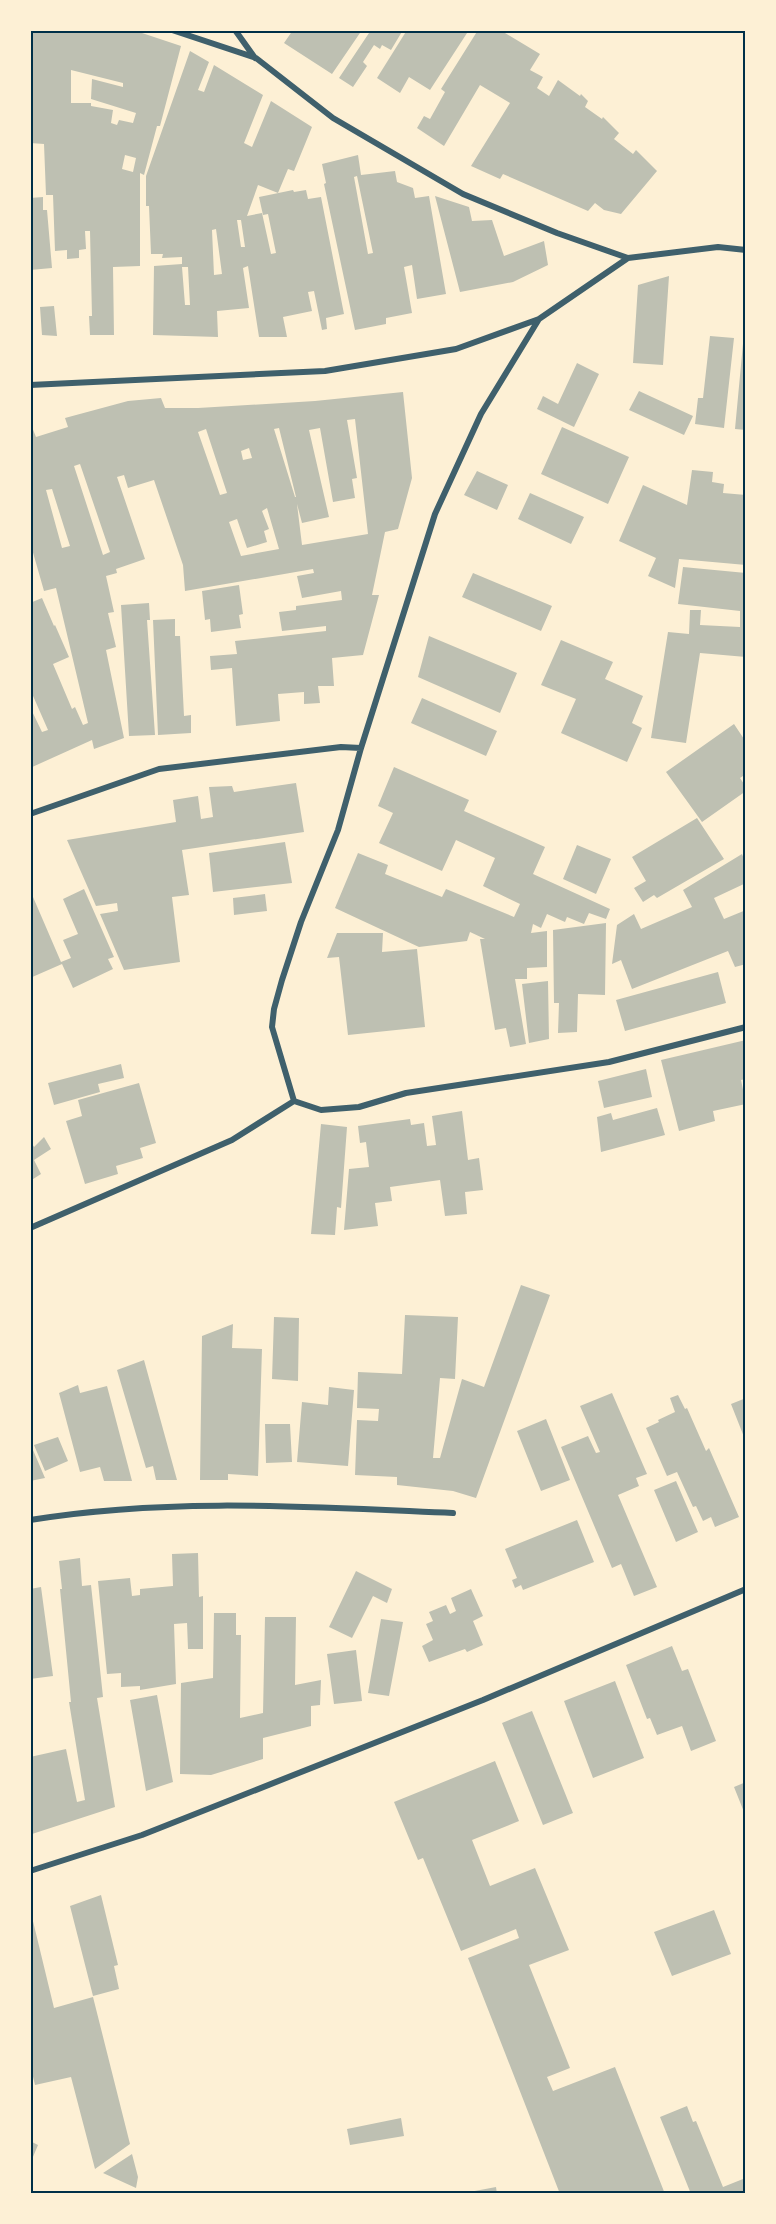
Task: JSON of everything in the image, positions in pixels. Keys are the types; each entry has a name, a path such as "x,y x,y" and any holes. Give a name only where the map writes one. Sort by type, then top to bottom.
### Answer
{"street":[{"path":"172,30 256,58"},
{"path":"236,30 256,58 333,118 463,194 557,233 628,258 718,247 746,250"},
{"path":"30,385 325,371 456,349 539,319 628,258"},
{"path":"294,1101 272,1028 274,1009 301,922 338,830 361,748 435,514 481,414 539,319"},
{"path":"30,814 159,769 341,747 361,748"},
{"path":"294,1101 321,1110 359,1107 406,1093 609,1062 746,1027"},
{"path":"30,1228 232,1140 294,1101"},
{"path":"30,1520 163,1508 280,1506 453,1513"},
{"path":"30,1871 186,1817 483,1700 746,1589"}],"building":[{"path":"30,30 133,30 181,46 160,126 157,126 144,175 140,173 140,266 113,267 114,335 90,335 89,316 92,316 90,231 85,231 86,249 79,250 79,258 67,259 67,250 55,251 53,195 46,195 44,144 30,143","holes":["71,70 123,83 123,87 92,79 91,99 136,113 133,123 119,120 117,125 111,123 113,110 91,106 91,103 71,103","125,155 136,158 133,172 122,169"]},
{"path":"293,30 362,30 332,74 284,43"},
{"path":"371,30 403,30 391,50 382,45 380,49 374,45 363,62 367,66 353,87 339,78"},
{"path":"407,30 469,30 430,90 409,77 400,93 377,78"},
{"path":"478,30 500,30 540,54 530,70 543,77 537,88 549,96 558,80 580,96 581,94 588,101 585,107 602,119 603,117 619,133 614,139 633,154 636,150 657,171 621,214 604,210 595,203 588,211 503,174 500,179 471,166 510,103 480,85 444,146 417,128 424,116 430,119 445,92 441,89"},
{"path":"190,51 209,62 198,90 204,92 214,65 263,95 244,143 252,147 271,101 312,127 294,171 288,169 278,193 258,185 247,216 262,213 271,254 276,253 268,214 263,215 259,197 293,190 294,192 306,190 308,199 321,197 344,314 326,318 327,329 322,330 314,291 308,292 312,311 283,317 287,337 259,337 248,266 243,268 249,308 217,311 218,337 153,335 154,266 182,264 182,257 162,258 163,254 151,254 149,206 146,206 146,176","holes":["237,220 241,220 245,247 241,247","216,229 222,274 214,275 212,230","182,267 188,267 190,305 185,305"]},
{"path":"358,155 361,175 395,171 397,182 413,188 415,198 429,196 446,294 417,299 412,265 404,267 412,313 386,318 386,324 355,330 324,184 326,183 322,164","holes":["357,176 373,253 368,254 354,177"]},
{"path":"435,196 469,207 472,221 492,220 504,256 544,241 548,265 513,282 460,292"},
{"path":"43,197 43,210 47,210 52,268 30,270 30,198"},
{"path":"669,276 663,365 633,363 638,285"},
{"path":"54,306 57,336 42,335 40,307"},
{"path":"744,333 746,333 746,430 735,429"},
{"path":"710,336 734,338 724,428 695,424 698,398 703,398"},
{"path":"577,363 599,374 574,427 537,409 543,396 558,404"},
{"path":"639,391 693,416 684,435 629,410"},
{"path":"403,392 412,478 398,529 385,532 372,595 379,595 363,655 332,658 334,686 318,686 320,703 304,704 304,692 278,694 280,721 236,726 232,668 211,670 210,656 237,654 235,641 326,631 326,626 282,631 279,612 296,610 296,606 342,600 341,591 302,598 297,576 314,573 313,569 185,591 183,565 154,480 128,488 124,475 117,477 145,559 116,569 117,573 106,576 114,612 108,613 116,647 106,650 124,738 94,749 92,740 30,768 30,707 42,732 48,730 30,689 30,603 42,598 69,657 53,664 72,709 75,707 83,725 88,723 56,588 44,591 30,542 30,422 36,437 68,427 65,418 128,401 161,398 165,408 198,408 315,401","holes":["355,419 368,534 302,545 297,504 302,523 329,517 309,430 320,428 333,502 355,498 352,479 357,478 347,420","279,428 295,497 274,429","206,429 227,493 220,495 198,432","249,448 252,458 243,460 241,451","80,464 110,552 103,555 74,466","52,489 70,546 62,548 46,490","267,508 279,549 241,556 229,522 237,519 247,548 267,542 264,531 269,529 262,511"]},
{"path":"562,427 629,457 608,504 541,474"},
{"path":"692,470 713,472 712,482 724,484 723,493 746,495 746,565 679,559 675,588 648,576 656,558 619,541 643,485 687,505"},
{"path":"477,471 508,485 497,510 464,495"},
{"path":"530,493 584,517 571,544 518,519"},
{"path":"683,567 746,573 746,657 700,653 686,743 651,738 668,632 689,634 690,610 701,610 700,625 740,627 740,611 678,604"},
{"path":"473,573 552,606 541,631 462,597"},
{"path":"239,585 243,614 239,615 241,628 211,632 210,619 205,620 202,591"},
{"path":"149,603 150,620 147,620 155,735 129,736 121,605"},
{"path":"175,619 175,636 180,636 184,716 191,715 191,733 158,735 153,620"},
{"path":"429,636 517,673 500,713 418,677"},
{"path":"561,640 613,662 605,679 643,696 632,723 642,728 627,762 561,733 576,699 541,685"},
{"path":"422,698 497,731 486,756 411,723"},
{"path":"734,724 746,742 746,774 740,778 746,791 702,822 666,772"},
{"path":"394,767 469,800 464,811 545,847 533,874 610,909 606,919 589,913 584,924 567,917 565,922 547,914 541,928 533,924 531,933 547,931 547,967 527,968 527,979 515,979 526,1044 510,1047 506,1028 495,1030 480,939 485,939 470,932 467,941 419,947 335,908 358,853 388,865 385,874 442,897 446,889 514,917 520,904 483,886 495,858 456,840 442,871 379,843 393,813 378,806"},
{"path":"296,783 304,832 182,850 189,895 172,897 180,962 124,970 100,914 118,911 117,903 96,906 67,840 176,822 173,800 198,796 201,819 213,817 209,787 232,786 234,792"},
{"path":"697,818 724,859 657,898 654,895 643,902 634,888 646,881 632,857"},
{"path":"285,842 292,883 213,892 209,853"},
{"path":"577,845 611,859 596,894 563,879"},
{"path":"742,854 746,864 746,883 714,898 724,919 746,910 746,964 735,967 728,951 632,989 621,960 612,964 617,925 634,914 641,929 692,907 683,890"},
{"path":"84,889 114,957 108,959 113,969 73,988 62,964 30,978 30,890 61,962 71,958 63,940 78,934 63,899"},
{"path":"265,894 267,911 234,915 233,898"},
{"path":"606,923 605,995 578,994 577,1032 558,1033 559,1003 554,1003 553,930"},
{"path":"337,933 383,933 382,952 417,949 425,1027 348,1035 339,957 327,958"},
{"path":"718,972 726,1003 625,1031 616,1000"},
{"path":"548,981 549,1039 529,1043 522,984"},
{"path":"746,1040 746,1079 741,1080 746,1104 713,1111 715,1121 679,1131 661,1060"},
{"path":"121,1064 124,1078 98,1084 100,1092 54,1105 48,1083"},
{"path":"646,1069 652,1097 604,1108 598,1081"},
{"path":"139,1083 156,1143 140,1148 143,1158 116,1166 118,1174 85,1184 66,1121 82,1116 78,1100"},
{"path":"657,1108 665,1135 601,1152 597,1117 611,1113 613,1120"},
{"path":"462,1111 468,1160 479,1158 483,1190 465,1192 467,1214 445,1216 440,1180 390,1187 392,1201 375,1203 378,1226 344,1230 349,1169 369,1167 366,1142 360,1143 358,1126 410,1119 411,1125 424,1123 427,1146 436,1145 432,1116"},
{"path":"321,1124 347,1127 341,1208 337,1207 335,1235 311,1234"},
{"path":"44,1137 51,1149 34,1160 41,1174 30,1181 30,1140 34,1147"},
{"path":"521,1285 550,1295 476,1498 453,1491 397,1485 397,1477 355,1475 357,1420 378,1421 379,1409 357,1408 358,1372 402,1374 405,1315 458,1317 455,1379 440,1378 433,1458 440,1458 462,1379 484,1387"},
{"path":"274,1317 299,1318 298,1381 272,1379"},
{"path":"233,1324 232,1348 262,1349 258,1476 228,1474 228,1480 200,1480 202,1336"},
{"path":"144,1360 177,1480 156,1480 153,1466 146,1468 117,1370"},
{"path":"78,1385 80,1393 107,1386 132,1481 104,1481 100,1467 80,1472 59,1393"},
{"path":"329,1387 354,1390 348,1466 297,1462 302,1402 328,1405"},
{"path":"612,1393 647,1474 636,1478 639,1486 618,1495 657,1587 634,1596 621,1564 612,1568 561,1447 588,1436 596,1453 600,1452 580,1406"},
{"path":"678,1395 685,1409 687,1408 706,1451 709,1448 739,1517 715,1527 711,1517 703,1521 696,1506 693,1507 677,1472 667,1476 646,1428 675,1412 670,1398"},
{"path":"746,1398 746,1442 731,1404"},
{"path":"546,1419 570,1480 541,1491 517,1431"},
{"path":"265,1424 290,1424 292,1462 266,1463"},
{"path":"58,1437 68,1461 45,1471 34,1445"},
{"path":"30,1443 45,1478 30,1481"},
{"path":"676,1481 698,1532 676,1542 654,1490"},
{"path":"577,1520 594,1562 523,1590 521,1585 515,1588 512,1580 517,1578 505,1549"},
{"path":"198,1553 199,1597 203,1596 203,1649 188,1649 187,1623 174,1624 176,1684 140,1690 140,1686 121,1687 121,1673 107,1674 98,1581 130,1578 132,1596 140,1595 140,1589 173,1586 172,1554"},
{"path":"80,1558 82,1586 91,1585 103,1697 97,1698 115,1807 32,1834 30,1757 66,1749 77,1802 85,1800 69,1702 71,1702 59,1561"},
{"path":"356,1571 392,1589 387,1603 373,1596 352,1638 329,1627"},
{"path":"41,1587 53,1676 30,1679 30,1589"},
{"path":"471,1589 483,1616 473,1621 483,1645 467,1652 465,1649 429,1662 422,1646 433,1640 426,1624 433,1621 429,1612 446,1605 450,1614 456,1611 451,1598"},
{"path":"214,1613 236,1613 236,1635 241,1635 240,1718 263,1713 265,1617 296,1617 295,1685 321,1680 320,1705 311,1706 311,1726 263,1738 263,1759 211,1775 180,1774 181,1683 213,1678"},
{"path":"381,1619 403,1622 389,1696 368,1693"},
{"path":"672,1646 682,1671 688,1669 716,1741 691,1751 682,1726 657,1735 650,1718 647,1719 626,1665"},
{"path":"356,1650 362,1701 334,1704 327,1654"},
{"path":"615,1681 644,1758 593,1778 564,1701"},
{"path":"157,1695 173,1782 146,1791 130,1700"},
{"path":"532,1711 573,1813 543,1825 502,1723"},
{"path":"495,1761 519,1821 472,1840 490,1886 535,1868 569,1950 529,1965 570,2068 547,2077 553,2091 615,2067 665,2194 560,2194 468,1958 519,1938 516,1929 461,1951 423,1858 418,1860 394,1802"},
{"path":"746,1782 746,1817 734,1787"},
{"path":"101,1895 118,1965 114,1966 119,1989 93,1996 70,1906"},
{"path":"714,1910 731,1954 672,1976 654,1932"},
{"path":"32,1917 54,2008 93,1997 130,2144 95,2169 71,2077 35,2085 30,2064 30,1918"},
{"path":"687,2106 693,2122 696,2121 723,2187 743,2179 746,2194 691,2194 660,2117"},
{"path":"401,2118 404,2136 350,2145 347,2129"},
{"path":"30,2141 38,2145 30,2164"},
{"path":"132,2154 138,2177 136,2188 103,2173"},
{"path":"496,2187 497,2194 464,2194 464,2193"}]}
